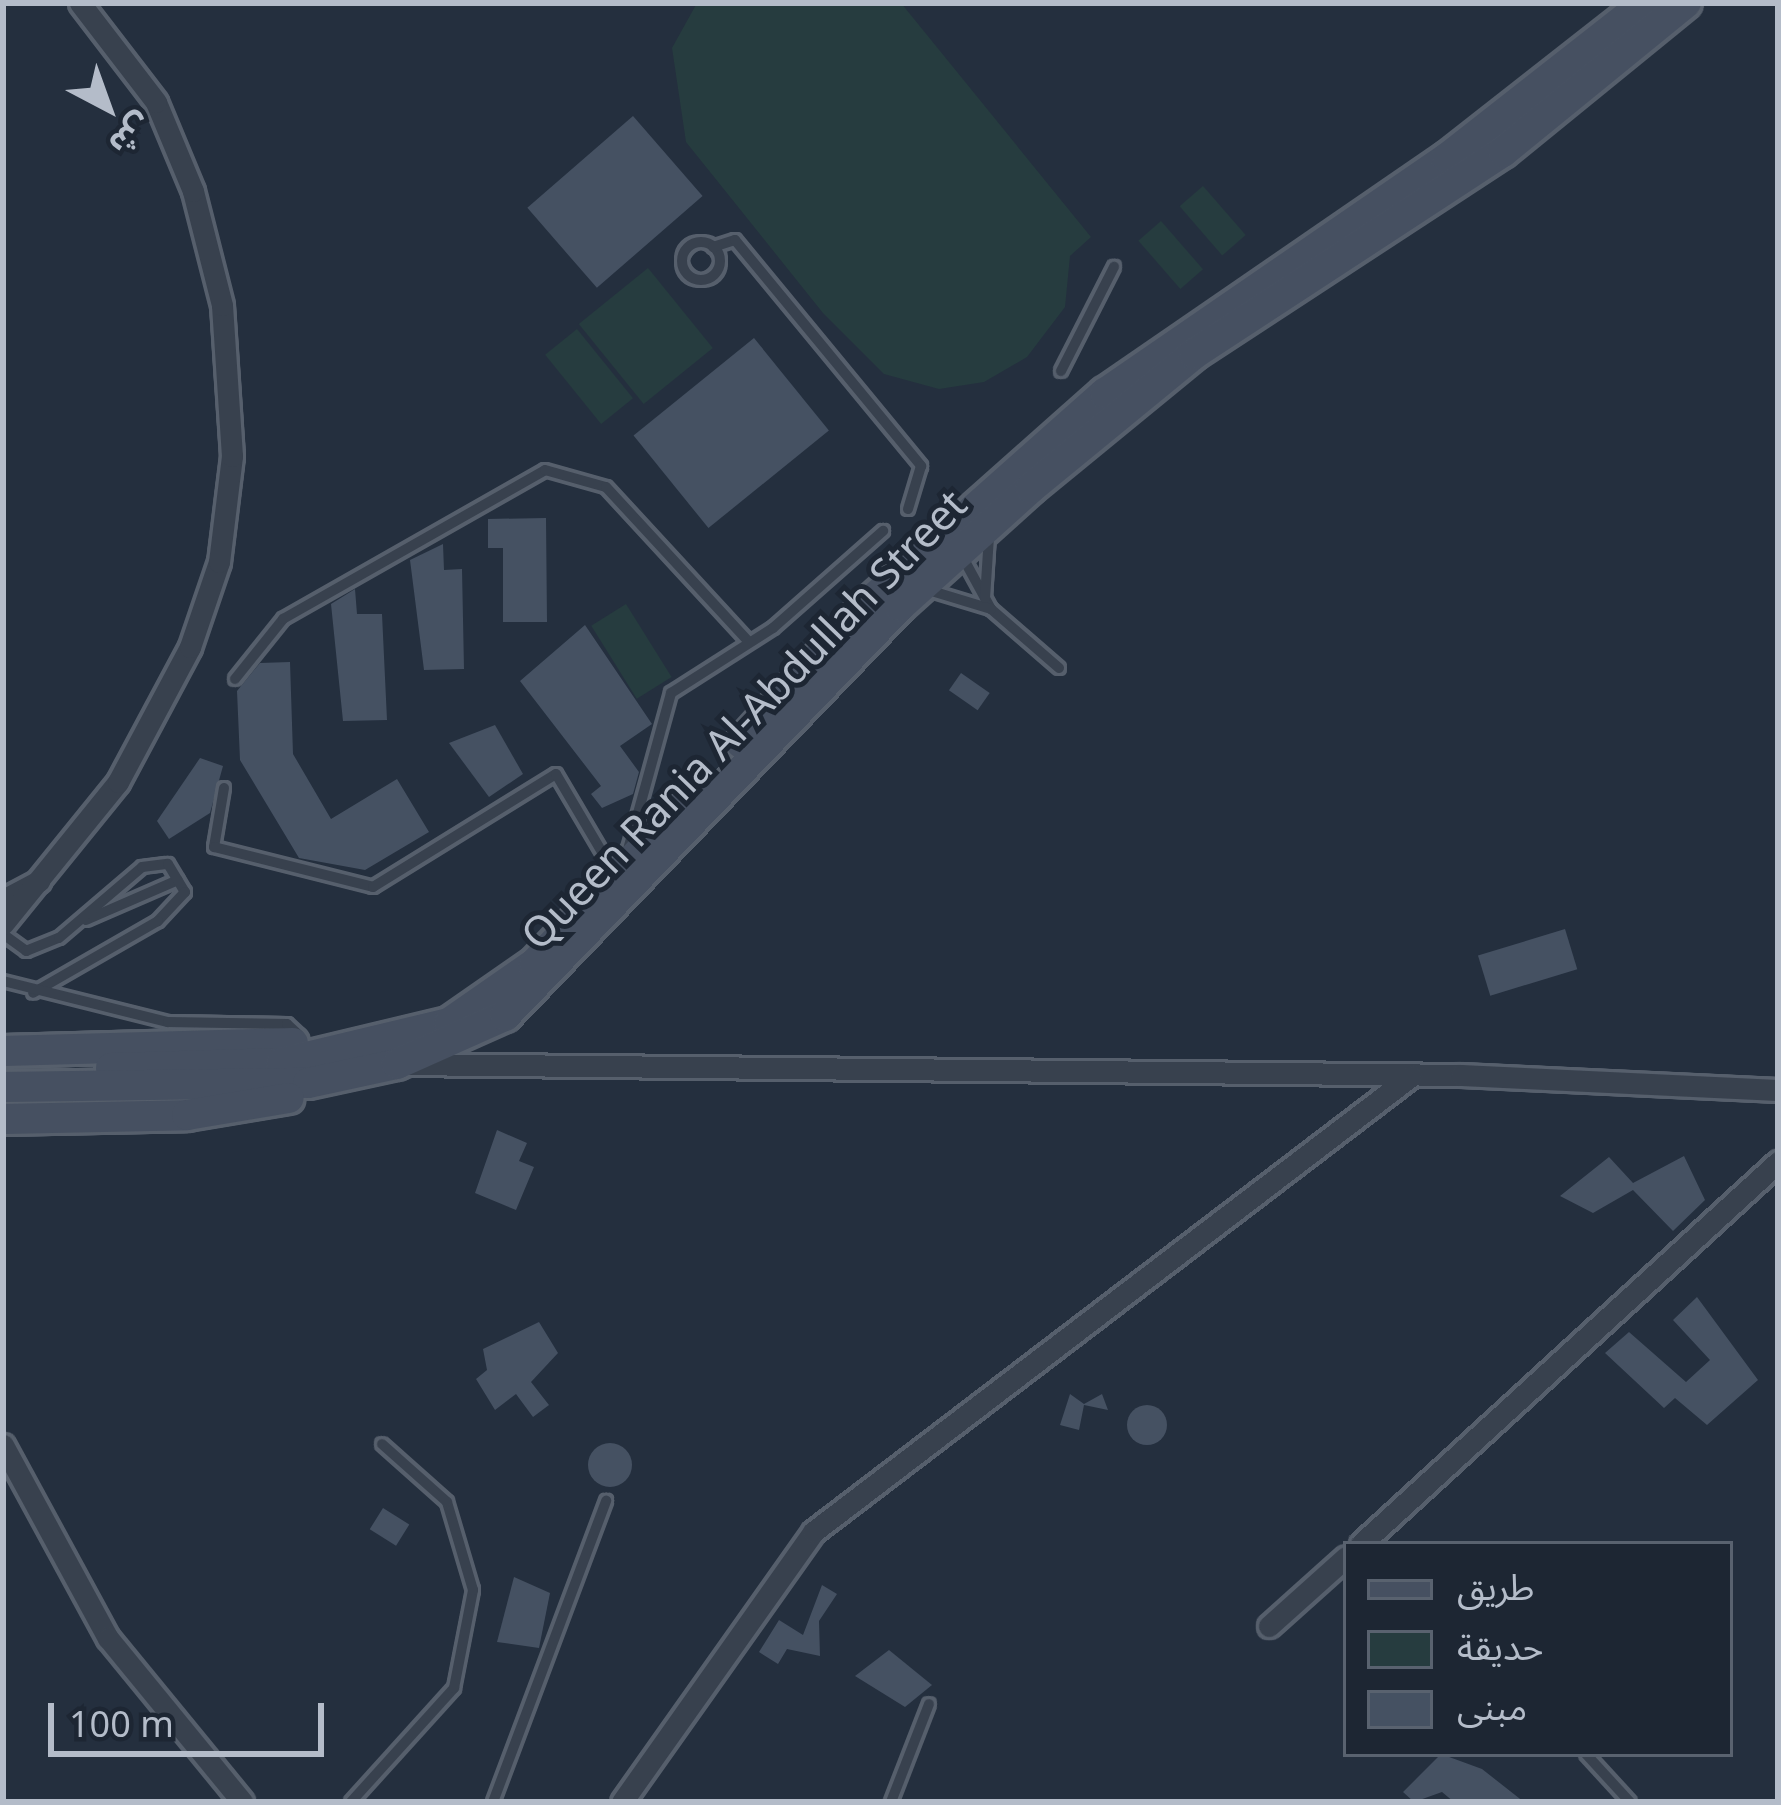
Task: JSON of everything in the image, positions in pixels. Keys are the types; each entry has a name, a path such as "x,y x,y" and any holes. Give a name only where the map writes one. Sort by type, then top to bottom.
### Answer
{"main road":[{"name":"Queen Rania Al-Abdullah Street","path":"3,1087 200,1090 332,1058 488,1003 619,874 867,604 1043,443 1204,317 1486,130 1645,3"},
{"name":"Queen Rania Al-Abdullah Street","path":"3,1069 226,1068 332,1058 397,1064 487,1027 555,974 959,550 1194,354 1431,204 1686,3"},
{"path":"3,1051 146,1048 332,1058"},
{"path":"3,1119 226,1111 332,1058"}],"street":[{"path":"3,924 118,782 190,646 219,562 232,456 222,304 193,191 156,102 80,3"},
{"path":"3,900 40,881"},
{"path":"397,1064 1411,1076 1778,1090"},
{"path":"622,1802 813,1532 1411,1076"},
{"path":"1363,1541 1778,1162"},
{"path":"3,1445 108,1639 242,1802"},
{"path":"1269,1626 1343,1560"}],"lane":[{"path":"713,247 735,240 921,466 908,509"},
{"path":"1061,371 1114,267"},
{"path":"235,680 283,619 545,470 606,487 749,642"},
{"path":"988,526 988,603"},
{"path":"619,874 671,693 749,642 883,531"},
{"path":"959,550 988,603 1059,668"},
{"path":"919,588 988,603"},
{"path":"224,788 216,848 373,887 556,774 619,874"},
{"path":"33,993 182,904 178,880 168,864 142,867 78,923"},
{"path":"3,934 26,951 178,880"},
{"path":"3,981 33,993 169,1022 287,1024 332,1058"},
{"path":"146,1048 169,1022"},
{"path":"351,1802 454,1688 473,1590 447,1502 382,1444"},
{"path":"493,1802 606,1502"},
{"path":"891,1802 929,1704"},
{"path":"1589,1757 1630,1802"}],"green space":[{"path":"697,3 901,3 1091,237 1070,256 1065,307 1027,357 984,382 939,389 884,374 823,313 686,142 672,48"},
{"path":"1203,186 1246,235 1222,255 1180,206"},
{"path":"1161,221 1203,269 1180,289 1138,241"},
{"path":"648,268 713,348 644,404 579,324"},
{"path":"577,329 633,398 601,424 545,355"},
{"path":"626,604 672,677 637,699 591,626"}],"building":[{"path":"633,116 703,196 597,288 527,208"},
{"path":"754,338 829,430 708,528 634,436"},
{"path":"546,518 547,622 503,622 503,548 488,548 488,519"},
{"path":"443,544 444,570 462,569 464,669 424,670 410,560"},
{"path":"355,589 357,614 382,614 387,720 343,721 331,604"},
{"path":"585,625 652,724 620,746 639,772 633,794 602,808 591,794 601,786 520,681"},
{"path":"290,662 293,754 331,819 397,779 429,832 365,870 299,858 240,760 237,691 260,663"},
{"path":"961,673 990,693 978,710 949,690"},
{"path":"495,725 523,774 489,797 449,743"},
{"path":"200,758 223,766 210,813 169,839 157,821"},
{"path":"1565,929 1577,969 1490,996 1478,956"},
{"path":"497,1130 527,1143 519,1161 534,1167 516,1210 475,1193"},
{"path":"1684,1156 1705,1200 1673,1231 1633,1190 1593,1213 1560,1196 1609,1157 1633,1183"},
{"path":"1697,1297 1758,1380 1707,1425 1675,1398 1664,1408 1605,1353 1629,1332 1686,1382 1710,1360 1673,1320"},
{"path":"539,1322 558,1353 531,1382 549,1405 533,1417 516,1394 495,1410 476,1379 487,1370 483,1349"},
{"path":"1070,1394 1084,1404 1102,1394 1108,1410 1084,1405 1079,1430 1060,1425"},
{"path":"1147,1405 1161,1411 1167,1425 1161,1439 1147,1445 1133,1439 1127,1425 1133,1411"},
{"path":"610,1443 626,1449 632,1465 626,1481 610,1487 594,1481 588,1465 594,1449"},
{"path":"383,1508 409,1524 396,1546 370,1529"},
{"path":"514,1577 550,1593 539,1648 497,1642"},
{"path":"822,1585 837,1594 819,1621 820,1656 787,1649 778,1664 759,1652 779,1620 803,1635"},
{"path":"889,1650 932,1685 905,1707 855,1676"},
{"path":"1438,1757 1449,1757 1482,1769 1524,1802 1454,1802 1442,1792 1414,1802 1403,1792"}]}
